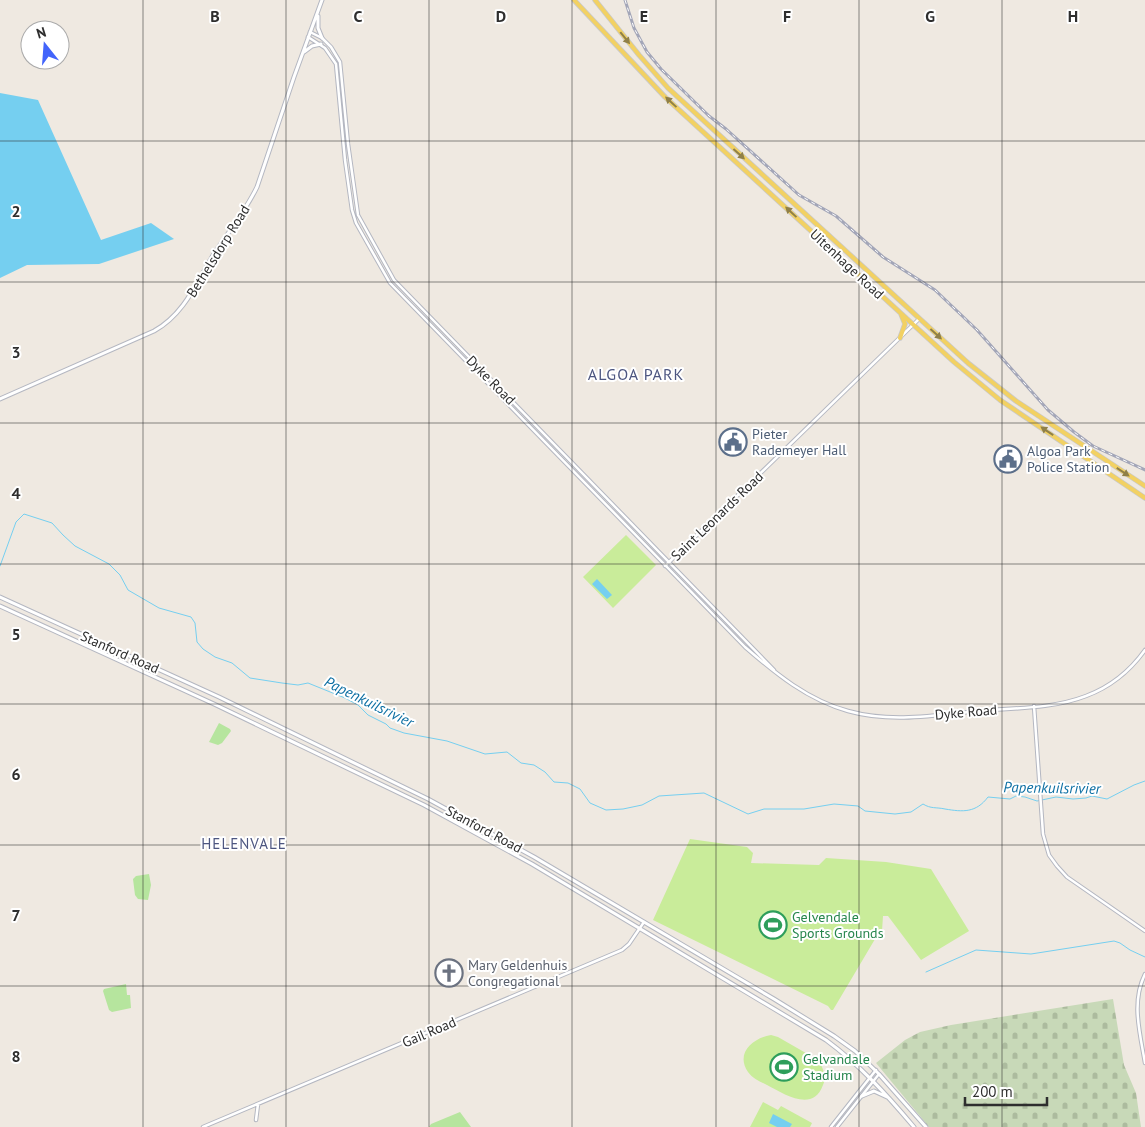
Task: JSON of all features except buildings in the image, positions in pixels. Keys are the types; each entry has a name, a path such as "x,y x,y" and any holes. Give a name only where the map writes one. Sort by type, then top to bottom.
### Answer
{"main road":[{"name":"Bethelsdorp Road","path":"0,399 154,331 180,311 215,252 258,187 302,53 322,0"},
{"name":"Uitenhage Road","path":"574,0 665,97 954,362 994,395 1145,498"},
{"name":"Uitenhage Road","path":"595,0 668,88 968,363 1010,397 1145,486"},
{"path":"318,11 318,28 322,38"},
{"path":"302,53 312,46 321,44"},
{"path":"900,312 905,324 900,338"},
{"name":"Stanford Road","path":"0,597 219,697 428,799 506,840 817,1025 855,1051 876,1070 926,1127"},
{"name":"Stanford Road","path":"0,606 206,700 424,806 532,864 837,1048 874,1080 914,1127"},
{"path":"862,1096 869,1092 876,1092 891,1100"}],"street":[{"name":"Dyke Road","path":"310,32 322,38 336,53 341,67 348,144 358,215 394,280 779,675"},
{"path":"308,38 321,44"},
{"name":"Dyke Road","path":"321,44 331,55 337,69 345,160 354,217 390,283 745,648 779,675 803,692 849,711 874,716 908,717 1070,701 1095,692 1119,677 1132,666 1145,650"},
{"name":"Saint Leonards Road","path":"665,566 919,319"},
{"path":"1034,706 1044,841 1049,855 1067,877 1145,931"},
{"name":"Gail Road","path":"203,1127 622,950 630,944 644,922"},
{"path":"1145,974 1138,991 1137,1010 1145,1063"},
{"path":"831,1127 876,1070"},
{"path":"837,1127 879,1074"},
{"path":"256,1120 258,1104"}],"green space":[{"path":"626,535 656,565 613,608 583,577"},
{"path":"219,723 231,731 222,743 218,745 209,742"},
{"name":"Gelvendale Sports Grounds","path":"690,839 747,847 753,853 751,863 819,865 826,858 886,862 931,869 969,931 921,960 888,916 883,916 882,931 878,934 833,1010 831,1010 828,1006 653,920"},
{"path":"149,874 151,885 148,900 138,899 135,895 133,879 136,876"},
{"path":"126,984 127,995 130,995 131,1008 112,1012 109,1010 104,989"},
{"path":"1113,999 1124,1065 1136,1093 1141,1127 929,1127 876,1063 905,1040 920,1032 951,1025"},
{"name":"Gelvandale Stadium","path":"771,1035 778,1037 820,1063 825,1079 818,1093 812,1098 798,1099 782,1093 752,1077 748,1072 744,1059 748,1048 758,1039"},
{"path":"763,1102 778,1110 781,1106 812,1123 810,1127 750,1127"},
{"path":"460,1112 471,1127 429,1127 431,1124"}],"water":[{"path":"0,93 38,100 101,240 151,223 174,239 99,264 27,265 0,278"},
{"path":"597,579 612,595 607,599 592,584"},
{"path":"773,1114 792,1124 790,1127 777,1127 769,1123"}],"waterway":[{"name":"Papenkuilsrivier","path":"0,566 16,522 24,514 52,523 75,546 109,564 120,575 128,590 159,608 191,617 195,623 197,642 203,649 215,657 232,663 250,678 298,685 308,683 345,698 358,705 368,715 390,728 404,733 447,741 485,754 507,752 521,763 534,765 545,772 554,782 568,783 580,789 590,803 606,810 642,805 659,796 704,793 748,814 764,809 804,809 834,804 858,806 865,811 895,814 911,812 923,804 931,807 963,811 974,809 988,797 1010,799 1016,796 1037,801 1056,797 1073,799 1092,796 1107,799 1145,781"},
{"path":"926,972 976,950 1031,954 1114,941 1145,957"}],"railway":[{"path":"625,0 634,28 647,52 661,69 709,116 799,195 836,216 883,257 935,290 977,330 1048,410 1074,432 1093,446 1145,470"}],"place":[{"name":"Pieter Rademeyer Hall","path":"733,442"},
{"name":"Algoa Park Police Station","path":"1008,459"},
{"name":"Gelvendale Sports Grounds","path":"773,925"},
{"name":"Mary Geldenhuis Congregational","path":"449,973"},
{"name":"Gelvandale Stadium","path":"784,1067"}],"district":[{"name":"ALGOA PARK","path":"636,374"},
{"name":"HELENVALE","path":"244,844"}]}
